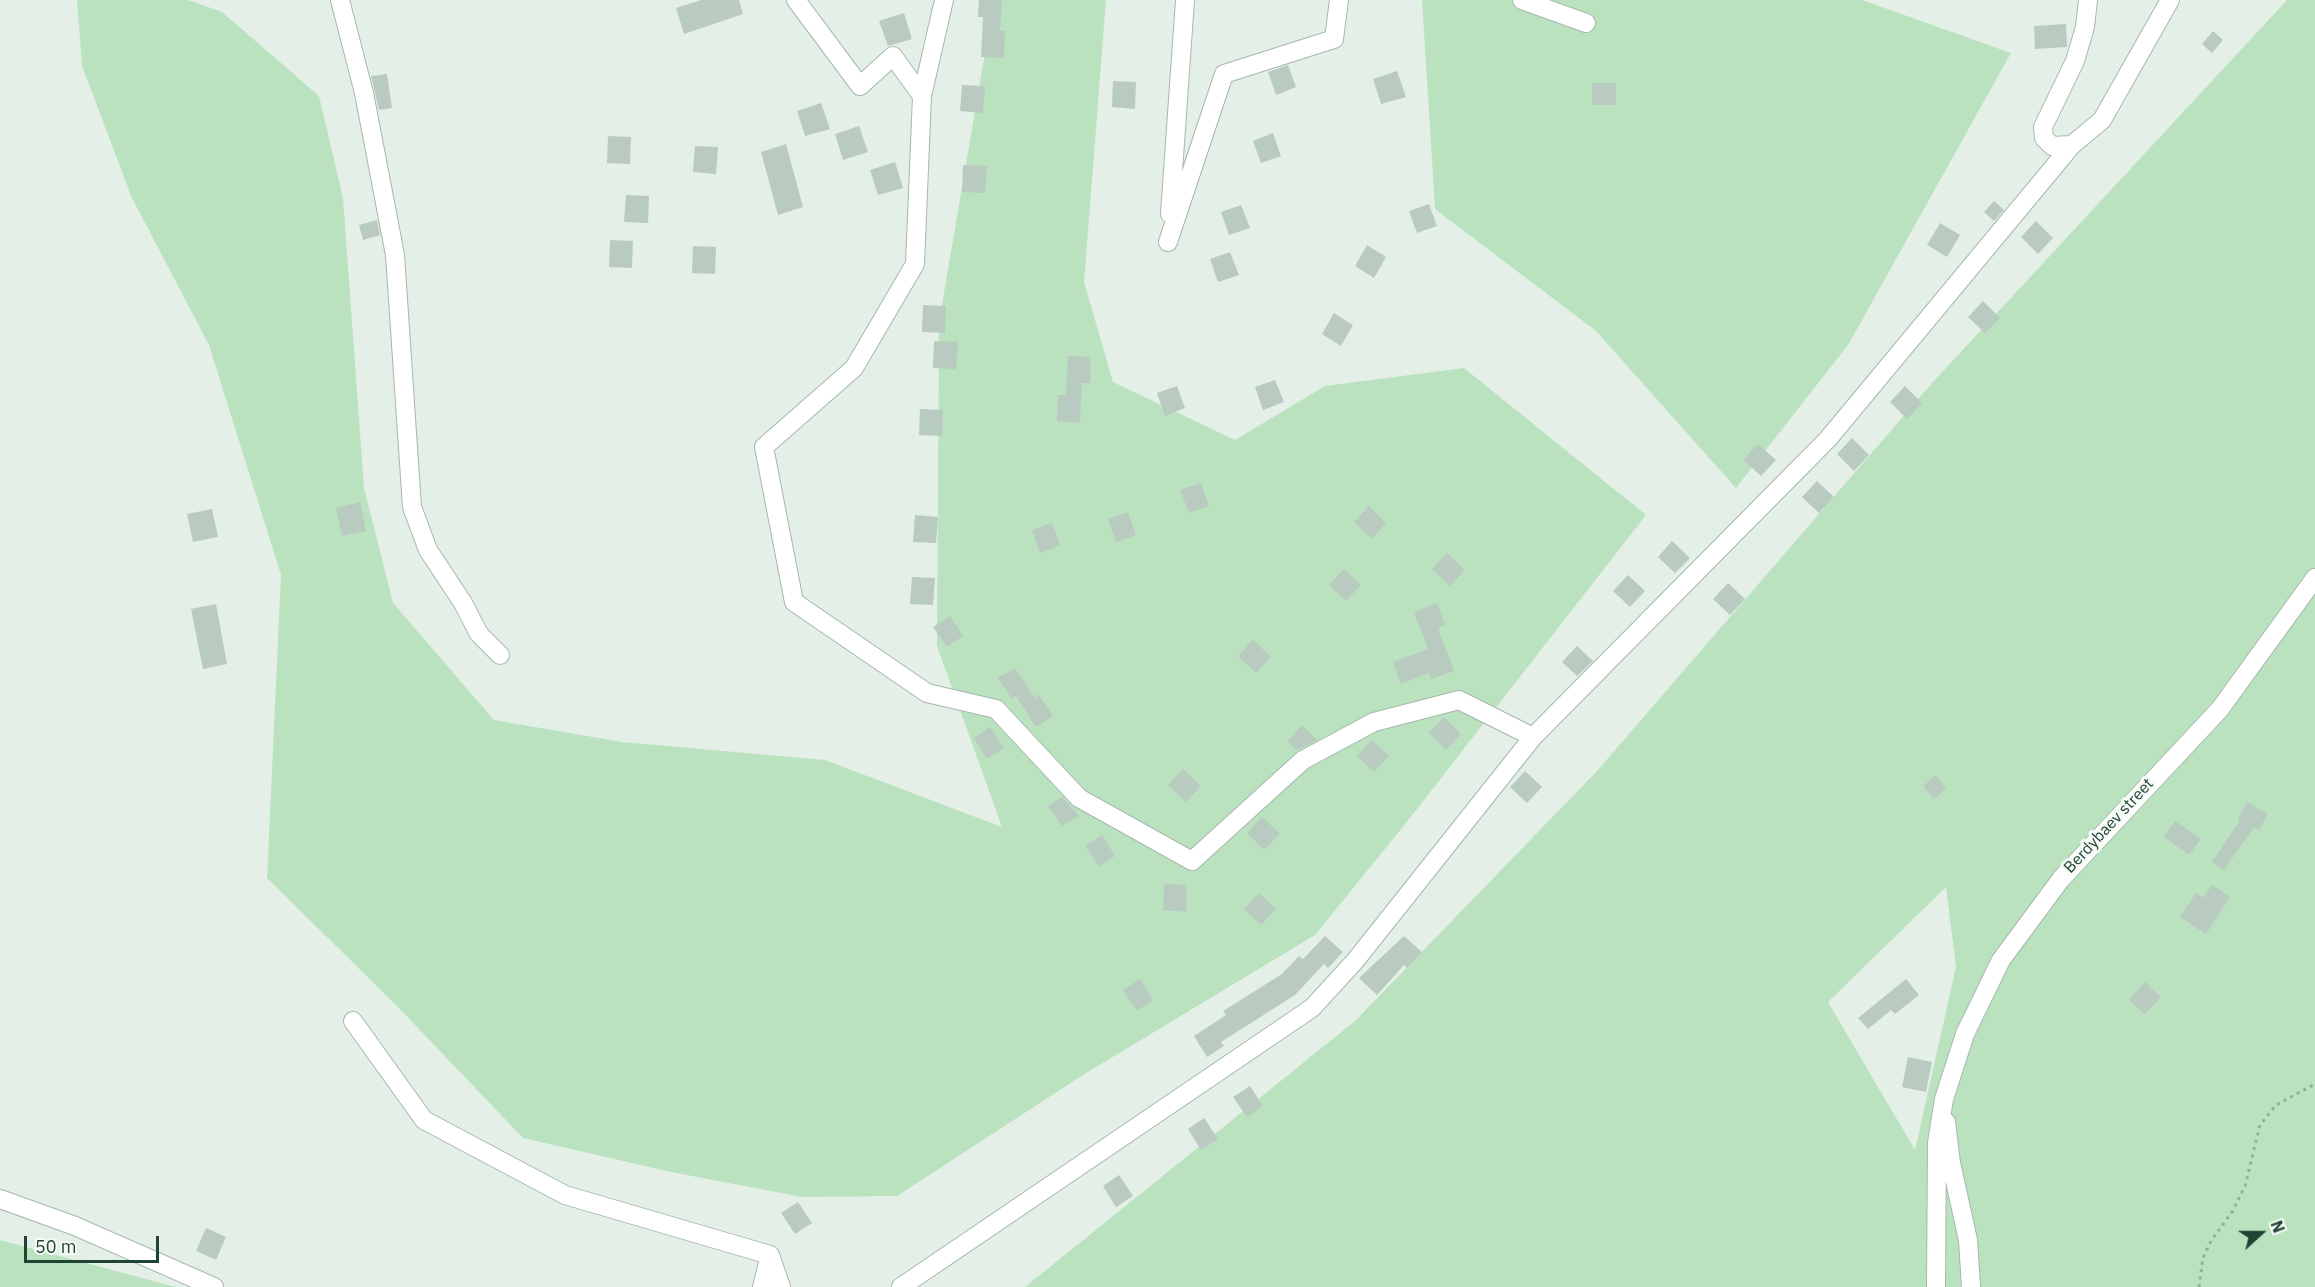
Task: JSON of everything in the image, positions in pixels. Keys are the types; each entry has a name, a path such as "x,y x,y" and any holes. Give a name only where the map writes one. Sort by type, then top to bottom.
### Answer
{"street":[{"path":"340,0 364,93 395,255 412,507 428,550 464,603 479,634 500,655"},
{"path":"796,0 860,86 892,56 922,96"},
{"path":"944,0 922,96 915,264 854,368 764,447 794,602 927,693 996,709 1079,798 1192,861 1303,760 1374,722 1459,700 1533,737"},
{"path":"1185,0 1167,242 1224,74 1334,39 1340,0"},
{"path":"1522,0 1586,23"},
{"path":"2072,145 2052,146 2044,138 2043,127 2075,61 2085,27 2088,0"},
{"path":"901,1287 1312,1008 1355,961 1533,737 1828,439 2072,145 2102,120 2170,0"},
{"name":"Berdybaev street","path":"1936,1287 1936,1143 1944,1099 1965,1034 2001,960 2061,879 2220,709 2315,578"},
{"path":"353,1021 424,1120 565,1194 770,1255"},
{"path":"1944,1099 1951,1163 1968,1240 1971,1287"},
{"path":"0,1200 75,1226 214,1287"},
{"path":"762,1287 770,1255"},
{"path":"770,1255 781,1287"}],"path":[{"path":"2199,1287 2203,1258 2211,1241 2232,1212 2245,1186 2260,1125 2276,1105 2315,1084"}],"green space":[{"path":"77,0 188,0 222,12 319,96 343,198 364,488 393,603 494,720 622,742 825,760 1002,827 937,646 939,322 994,0 1106,0 1084,282 1113,382 1235,440 1325,386 1464,368 1646,515 1410,818 1315,935 1086,1073 897,1196 802,1197 671,1172 523,1138 396,1005 267,878 281,575 209,345 132,198 82,66"},
{"path":"1422,0 1862,0 2011,53 1848,345 1736,488 1596,331 1435,209"},
{"path":"2287,0 2315,0 2315,1287 1025,1287 1355,1021 1597,771 1932,383","holes":["1946,887 1956,967 1915,1150 1828,1002"]},
{"path":"0,1240 176,1287 0,1287"}],"building":[{"path":"701,0 739,0 743,14 684,34 676,8"},
{"path":"979,0 1002,0 1000,31 1005,31 1004,58 981,57 983,17 978,17"},
{"path":"904,13 912,39 888,46 879,21"},
{"path":"2066,24 2067,47 2035,49 2034,26"},
{"path":"2213,31 2223,40 2212,53 2202,44"},
{"path":"1288,65 1296,87 1276,95 1268,72"},
{"path":"1397,71 1406,97 1381,104 1373,79"},
{"path":"387,74 392,108 379,110 371,76"},
{"path":"1113,81 1136,82 1135,109 1112,107"},
{"path":"1592,83 1616,83 1616,105 1592,105"},
{"path":"962,85 985,86 983,113 960,111"},
{"path":"821,103 830,129 805,136 797,111"},
{"path":"859,126 868,152 843,160 835,134"},
{"path":"1273,133 1281,156 1261,163 1253,141"},
{"path":"608,136 631,137 630,164 607,163"},
{"path":"786,144 803,207 778,215 761,152"},
{"path":"695,146 718,147 716,174 693,172"},
{"path":"895,162 903,188 878,195 870,170"},
{"path":"963,165 987,166 985,193 962,192"},
{"path":"626,195 649,196 648,223 624,222"},
{"path":"1994,201 2004,210 1994,221 1984,212"},
{"path":"1429,204 1437,226 1417,233 1409,211"},
{"path":"1241,205 1250,228 1229,235 1221,212"},
{"path":"377,220 380,235 363,240 359,225"},
{"path":"2036,221 2053,238 2038,254 2021,237"},
{"path":"1940,223 1960,235 1947,257 1927,245"},
{"path":"610,240 633,241 632,268 609,267"},
{"path":"1367,245 1386,257 1374,278 1355,266"},
{"path":"693,246 716,247 715,274 692,273"},
{"path":"1230,252 1239,275 1218,282 1210,259"},
{"path":"1983,301 2000,318 1985,333 1968,317"},
{"path":"923,305 946,306 945,333 922,332"},
{"path":"1334,313 1353,325 1341,346 1322,334"},
{"path":"934,341 958,342 956,369 933,368"},
{"path":"1068,356 1091,357 1090,383 1082,383 1080,423 1057,421 1058,395 1066,395"},
{"path":"1275,380 1284,402 1263,410 1255,387"},
{"path":"1177,386 1185,408 1165,416 1157,393"},
{"path":"1905,386 1922,403 1907,419 1890,402"},
{"path":"920,409 943,410 942,436 919,435"},
{"path":"1852,438 1869,455 1854,471 1837,454"},
{"path":"1758,444 1776,460 1761,476 1743,460"},
{"path":"1817,481 1834,497 1819,513 1802,497"},
{"path":"1201,483 1209,506 1189,513 1180,490"},
{"path":"360,502 366,531 342,536 336,508"},
{"path":"1369,506 1386,523 1372,539 1354,522"},
{"path":"212,509 218,537 193,542 187,514"},
{"path":"1128,512 1136,535 1116,542 1108,519"},
{"path":"915,515 938,517 936,543 913,542"},
{"path":"1052,523 1060,546 1040,553 1032,530"},
{"path":"1672,541 1690,558 1675,573 1658,557"},
{"path":"1447,553 1465,570 1450,586 1432,569"},
{"path":"1344,569 1361,585 1346,601 1329,585"},
{"path":"1628,575 1645,591 1630,607 1613,591"},
{"path":"912,577 935,578 933,605 910,604"},
{"path":"1728,583 1745,599 1730,615 1713,599"},
{"path":"1437,603 1445,625 1438,628 1454,671 1431,679 1429,673 1401,684 1393,662 1428,649 1414,612"},
{"path":"216,604 227,664 203,669 191,609"},
{"path":"950,616 963,636 947,647 933,627"},
{"path":"1253,640 1271,657 1256,673 1238,656"},
{"path":"1577,646 1593,661 1577,676 1562,662"},
{"path":"1015,668 1035,698 1039,695 1053,716 1036,727 1016,696 1012,699 998,678"},
{"path":"1444,717 1461,734 1446,750 1429,733"},
{"path":"1302,725 1317,740 1297,750 1287,741"},
{"path":"990,727 1004,748 987,759 974,738"},
{"path":"1372,740 1389,756 1374,772 1357,756"},
{"path":"1183,769 1201,786 1186,802 1168,785"},
{"path":"1525,771 1542,787 1527,803 1510,787"},
{"path":"1936,775 1946,788 1934,799 1923,786"},
{"path":"1062,797 1079,816 1062,826 1048,806"},
{"path":"2247,802 2268,814 2259,830 2254,827 2224,870 2212,862 2240,820 2238,819"},
{"path":"1262,817 1280,834 1264,850 1247,833"},
{"path":"2175,821 2201,839 2189,855 2164,837"},
{"path":"1102,835 1115,856 1099,866 1085,846"},
{"path":"1164,884 1187,885 1186,912 1163,910"},
{"path":"2212,885 2230,897 2206,934 2180,917 2196,893 2203,898"},
{"path":"1259,893 1276,909 1261,925 1244,909"},
{"path":"1325,936 1343,952 1328,968 1324,964 1295,995 1221,1042 1224,1046 1207,1057 1194,1036 1226,1015 1223,1011 1282,974 1299,956 1303,959"},
{"path":"1404,936 1422,952 1407,968 1404,965 1377,995 1359,978"},
{"path":"1140,979 1153,1000 1137,1011 1123,990"},
{"path":"1906,979 1919,995 1895,1014 1891,1010 1868,1029 1858,1018"},
{"path":"2145,982 2161,997 2145,1014 2129,1000"},
{"path":"1908,1057 1932,1062 1926,1092 1902,1087"},
{"path":"1250,1086 1263,1106 1247,1117 1233,1097"},
{"path":"1204,1118 1218,1139 1201,1150 1188,1129"},
{"path":"1119,1175 1133,1196 1116,1207 1103,1186"},
{"path":"798,1202 812,1223 795,1234 781,1213"},
{"path":"206,1228 226,1237 216,1260 196,1251"}]}
